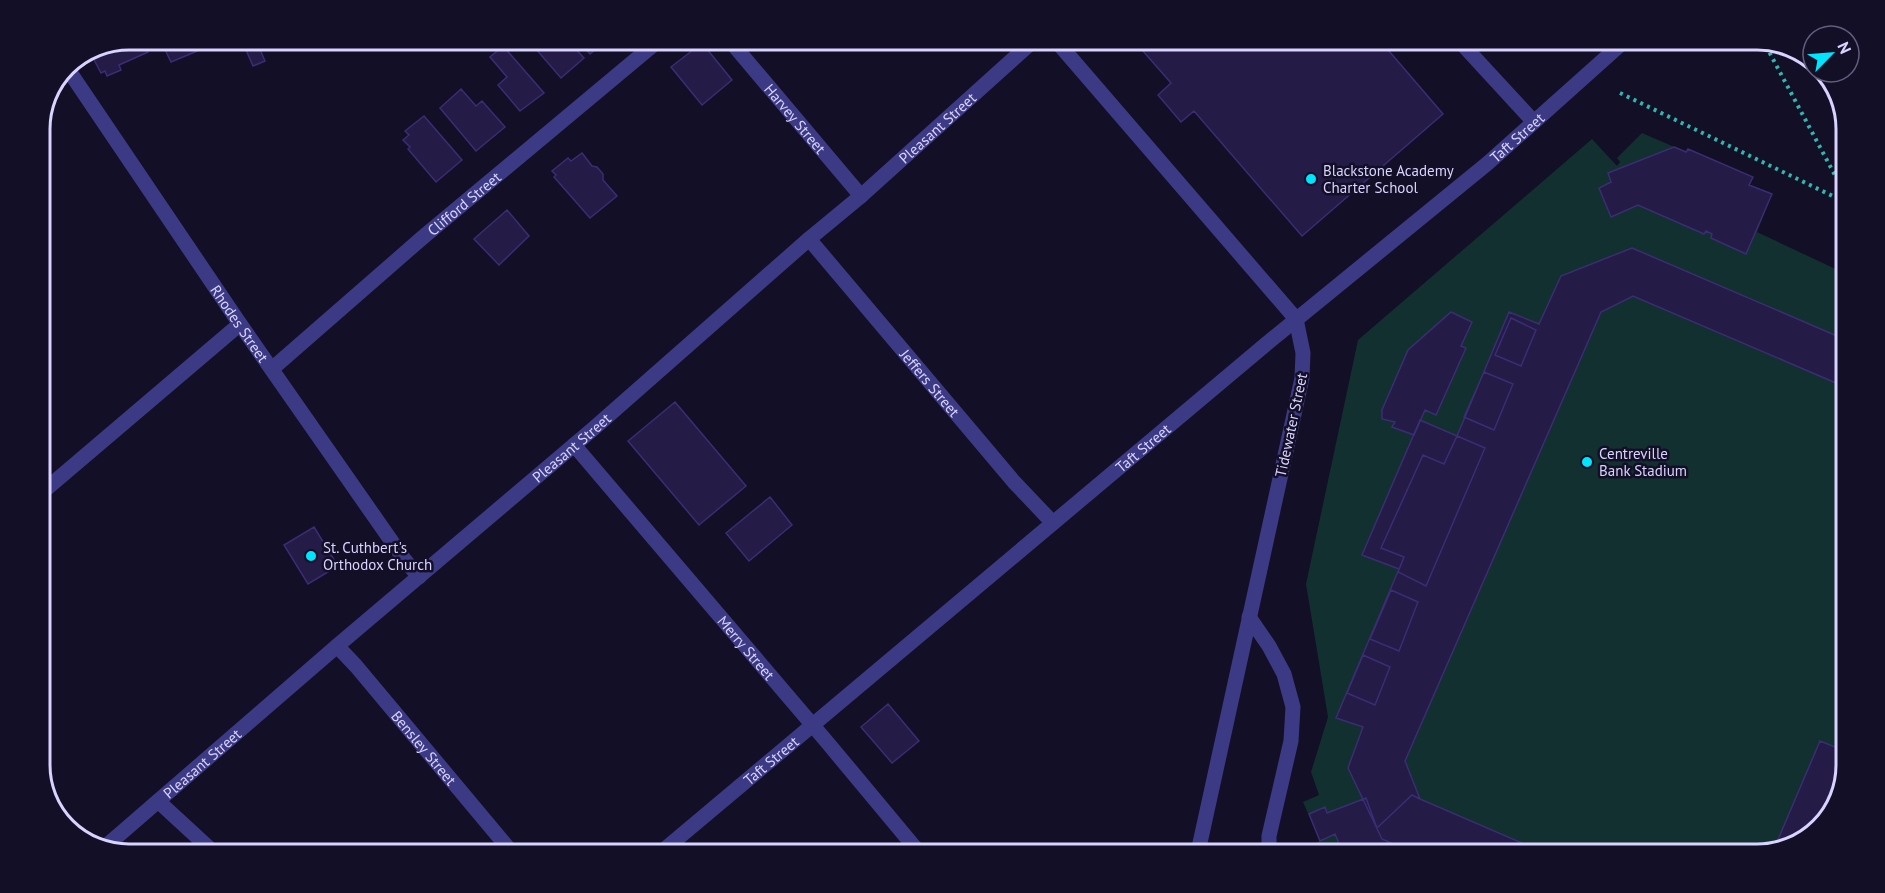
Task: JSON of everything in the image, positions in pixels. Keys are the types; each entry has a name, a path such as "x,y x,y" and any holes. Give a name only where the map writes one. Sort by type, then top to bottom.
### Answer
{"street":[{"name":"Clifford Street","path":"273,368 423,238 647,50"},
{"name":"Harvey Street","path":"738,50 861,196"},
{"name":"Pleasant Street","path":"114,842 158,801 337,646 574,445 861,196 1023,50"},
{"name":"Tidewater Street","path":"1064,50 1296,319 1303,353 1302,378 1200,844"},
{"path":"1468,50 1534,122"},
{"name":"Taft Street","path":"671,844 1296,319 1488,163 1614,50"},
{"name":"Rhodes Street","path":"72,75 240,324 273,368 404,559 419,577"},
{"name":"Jeffers Street","path":"809,239 1014,482 1053,524"},
{"path":"50,486 240,324"},
{"name":"Merry Street","path":"574,445 912,844"},
{"path":"1249,617 1269,646 1284,674 1293,707 1291,741 1269,844"},
{"name":"Bensley Street","path":"337,646 505,844"},
{"path":"158,801 205,844"}],"path":[{"path":"1769,51 1835,175"},
{"path":"1620,93 1835,197"}],"green space":[{"name":"Centreville Bank Stadium","path":"1642,133 1751,180 1749,185 1772,194 1757,232 1835,269 1836,764 1829,794 1816,816 1800,830 1782,839 1756,844 1313,844 1320,841 1303,802 1319,795 1311,772 1328,717 1306,584 1358,340 1592,139 1617,166 1620,162 1617,158"}],"building":[{"path":"147,50 148,52 119,65 121,70 107,76 105,71 101,73 94,59 99,56 113,51"},
{"path":"165,50 200,50 171,62"},
{"path":"246,50 260,50 265,61 253,66"},
{"path":"498,50 506,50 544,93 520,111 498,85 507,77 490,57"},
{"path":"537,50 576,50 584,58 561,78"},
{"path":"693,50 708,50 732,80 702,105 671,67"},
{"name":"Blackstone Academy Charter School","path":"1142,50 1388,50 1443,114 1302,236 1194,111 1181,122 1158,95 1171,83"},
{"path":"461,89 476,106 482,101 505,127 476,151 440,108"},
{"path":"424,116 462,160 436,182 403,140 409,135 405,131"},
{"path":"1674,147 1686,152 1688,149 1753,177 1749,185 1772,194 1746,254 1711,238 1712,234 1706,231 1704,234 1638,205 1611,217 1599,188 1611,182 1608,173"},
{"path":"582,153 592,166 597,167 603,174 603,180 617,196 590,218 554,177 556,175 552,171 568,158 571,161"},
{"path":"507,210 529,236 499,265 474,239"},
{"path":"1632,248 1835,335 1835,383 1633,296 1601,312 1405,761 1420,799 1524,844 1393,844 1382,839 1348,768 1363,727 1336,718 1399,569 1362,555 1420,420 1457,436 1509,312 1539,324 1561,276"},
{"path":"1451,312 1472,322 1461,346 1466,348 1436,415 1425,410 1414,435 1392,427 1395,422 1382,419 1382,410 1408,350"},
{"path":"1511,318 1536,330 1521,366 1495,355"},
{"path":"1484,372 1513,384 1494,430 1464,417"},
{"path":"675,402 746,486 699,525 628,441"},
{"path":"1457,436 1485,448 1426,586 1398,572 1404,557 1381,548 1423,455 1444,464"},
{"path":"770,497 792,525 749,561 726,533"},
{"name":"St. Cuthbert's Orthodox Church","path":"314,527 338,566 308,584 284,545"},
{"path":"1391,590 1418,602 1399,651 1370,639"},
{"path":"1363,655 1390,667 1375,705 1347,693"},
{"path":"888,704 919,741 892,763 861,727"},
{"path":"1820,741 1836,747 1834,780 1822,808 1800,830 1778,840"},
{"path":"1412,795 1524,844 1339,844 1335,834 1320,841 1309,814 1325,807 1327,813 1366,798 1377,828"}],"place":[{"name":"Blackstone Academy Charter School","path":"1311,179"},
{"name":"Centreville Bank Stadium","path":"1587,462"},
{"name":"St. Cuthbert's Orthodox Church","path":"311,556"}]}
